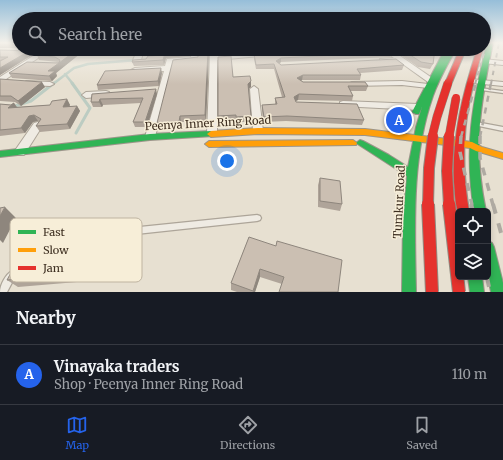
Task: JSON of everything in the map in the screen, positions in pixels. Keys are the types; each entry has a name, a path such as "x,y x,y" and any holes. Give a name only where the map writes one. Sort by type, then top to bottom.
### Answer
{"main road":[{"path":"420,128 416,118 418,107 444,57"},
{"name":"Tumkur Road","path":"409,292 406,185 411,174 420,128 430,98 449,57"},
{"path":"432,292 428,186 432,142 439,110 460,57"},
{"path":"459,292 448,192 447,166 450,126 454,105 472,57"},
{"path":"463,208 460,192 458,146 463,107 478,57"},
{"path":"479,208 476,194 474,123 487,57"},
{"name":"Peenya Inner Ring Road","path":"0,154 150,137 258,131 365,132 417,141"},
{"path":"417,141 474,148 502,158"},
{"name":"Peenya Inner Ring Road","path":"0,160 160,145 417,141"},
{"path":"360,143 386,157 411,174"},
{"path":"491,257 500,291"},
{"path":"475,280 477,292"}],"street":[{"path":"38,57 0,80 50,84"},
{"path":"150,137 160,90 169,68 170,61 212,57"},
{"path":"397,57 429,83"},
{"path":"204,58 212,133"},
{"path":"372,61 402,60"},
{"path":"486,62 503,63"},
{"path":"28,63 43,64"},
{"path":"124,71 169,68"},
{"path":"470,81 503,91"},
{"path":"340,84 429,83"},
{"path":"254,89 258,131"},
{"path":"86,95 117,93"},
{"path":"336,104 418,107"},
{"path":"20,152 38,125"}],"lane":[{"path":"474,123 503,129"},
{"path":"142,230 257,218"},
{"path":"2,292 10,278"}],"building":[{"path":"0,57 19,57 0,68 0,61 8,57"},
{"path":"52,57 68,57 59,63 60,60"},
{"path":"148,57 164,57 163,60 132,62 133,60 146,59"},
{"path":"208,57 205,115 180,116 179,122 157,123 173,60"},
{"path":"218,57 231,57 233,77 250,76 251,81 248,84 251,116 218,116"},
{"path":"254,57 306,57 281,58 276,61 281,65 396,59 404,65 357,69 361,75 303,75 297,78 303,82 365,82 368,86 348,86 353,96 299,94 294,97 296,102 357,104 364,120 287,116 264,117 262,105 277,104 275,98 285,97 274,64 256,65"},
{"path":"413,57 434,57 433,64 421,62"},
{"path":"27,62 59,63 48,71 55,71 49,76 9,73"},
{"path":"161,68 158,81 97,85 105,71"},
{"path":"0,79 42,82 18,101 11,96 0,96"},
{"path":"156,89 145,122 133,122 143,98 100,99 99,102 91,102 92,94"},
{"path":"67,99 63,107 77,106 67,124 36,126 41,119 34,115 29,116 21,128 0,130 0,104 11,105 14,103 8,108 50,105 52,101"},
{"path":"320,178 340,181 342,204 320,201"},
{"path":"5,207 0,216 0,208"},
{"path":"249,237 276,246 277,241 342,260 338,292 279,292 284,277 260,269 253,291 231,283"}],"waterway":[{"path":"65,75 74,68 88,64 137,60"},
{"path":"53,84 65,75"},
{"path":"65,75 73,84"},
{"path":"12,107 31,101 54,83"},
{"path":"72,83 90,108 76,133"}],"railway":[{"path":"475,84 483,57"},
{"path":"491,84 496,57"},
{"path":"461,137 476,83"},
{"path":"480,137 491,83"},
{"path":"461,136 460,152 472,205"},
{"path":"480,137 480,158 493,205"},
{"path":"471,204 472,208"},
{"path":"493,204 503,240"},
{"path":"488,280 490,292"}],"traffic: fast":[{"path":"416,112 444,57"},
{"path":"409,292 410,197 415,150 429,97 449,57"},
{"path":"479,208 474,167 474,126 487,57"},
{"path":"0,154 150,137 211,134"},
{"path":"360,143 386,157 411,174"},
{"path":"491,260 498,292"},
{"path":"475,280 477,292"}],"traffic: slow":[{"path":"211,134 258,131 365,132 472,145 479,149 503,156"},
{"path":"209,144 353,143"}],"traffic: jam":[{"path":"432,292 428,230 428,188 431,147 434,127 440,107 460,57"},
{"path":"463,208 460,189 459,148 468,90 477,57"},
{"path":"456,98 451,122 447,171 450,219 459,292"}],"place":[{"name":"Vinayaka traders","path":"399,120"}]}
